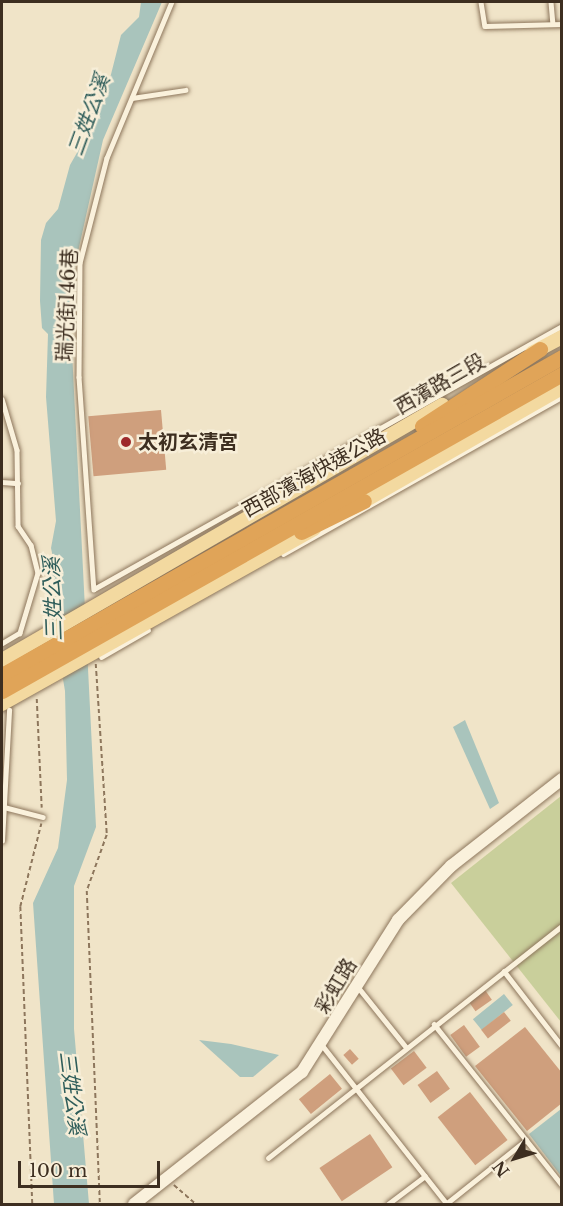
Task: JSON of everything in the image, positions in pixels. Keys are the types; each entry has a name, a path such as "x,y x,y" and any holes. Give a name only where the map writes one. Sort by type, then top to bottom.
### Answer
{"highway":[{"path":"303,504 540,349"},
{"name":"西部濱海快速公路","path":"91,644 303,504 561,357"},
{"name":"西部濱海快速公路","path":"91,644 172,594 561,374"},
{"path":"172,594 364,501"},
{"path":"2,675 43,651 91,644"},
{"path":"2,691 43,651"}],"main road":[{"name":"西濱路三段","path":"43,651 89,610 561,337"},
{"path":"5,707 91,644 364,501 561,388"},
{"path":"2,660 43,651"}],"street":[{"name":"彩虹路","path":"134,1204 170,1181 267,1105 322,1045 398,920 422,893 561,779"}],"lane":[{"name":"瑞光街146巷","path":"94,589 79,376 80,262 107,158 172,2"},
{"path":"481,2 485,26 561,24"},
{"path":"551,2 552,24"},
{"path":"132,98 185,90"},
{"name":"西濱路三段","path":"94,589 561,326"},
{"path":"91,644 561,396"},
{"path":"2,399 17,450 18,526 34,552 38,573 21,633 2,644"},
{"path":"2,482 18,483"},
{"path":"2,714 5,707"},
{"path":"2,841 5,707"},
{"path":"4,807 43,817"},
{"path":"267,1158 561,926"},
{"path":"504,971 561,1046"},
{"path":"358,987 406,1047"},
{"path":"434,1024 561,1185"},
{"path":"322,1045 447,1204 526,1140"},
{"path":"388,1204 425,1176"}],"path":[{"path":"91,644 96,662 107,835 87,891 100,1204"},
{"path":"32,1204 20,907 43,817 36,686"},
{"path":"170,1181 196,1204"}],"green space":[{"path":"561,796 561,1022 451,883"}],"water":[{"name":"三姓公溪","path":"141,2 162,2 103,140 69,292 96,827 74,886 74,1029 89,1204 54,1204 33,903 58,848 67,780 65,691 46,579 55,567 51,548 56,521 46,397 48,334 42,328 40,301 41,240 46,223 58,209 70,165 90,130 91,108 107,90 121,35 139,17"},
{"path":"465,720 499,803 490,809 453,727"},
{"path":"504,994 513,1005 482,1030 473,1019"},
{"path":"199,1040 231,1044 279,1055 253,1077 240,1077"},
{"path":"561,1109 561,1176 529,1134"}],"building":[{"name":"太初玄清宮","path":"161,410 166,470 94,476 88,416"},
{"path":"485,990 492,1000 475,1011 469,1001"},
{"path":"504,1012 511,1021 488,1039 481,1030"},
{"path":"464,1025 480,1047 466,1057 450,1035"},
{"path":"525,1027 562,1073 562,1103 527,1131 475,1066"},
{"path":"350,1049 359,1059 352,1065 343,1055"},
{"path":"414,1051 427,1068 403,1085 391,1068"},
{"path":"437,1071 450,1089 431,1103 418,1085"},
{"path":"330,1074 342,1089 311,1114 299,1099"},
{"path":"470,1092 508,1140 475,1165 438,1117"},
{"path":"370,1134 392,1167 342,1201 319,1168"}],"place":[{"name":"太初玄清宮","path":"126,442"}]}
